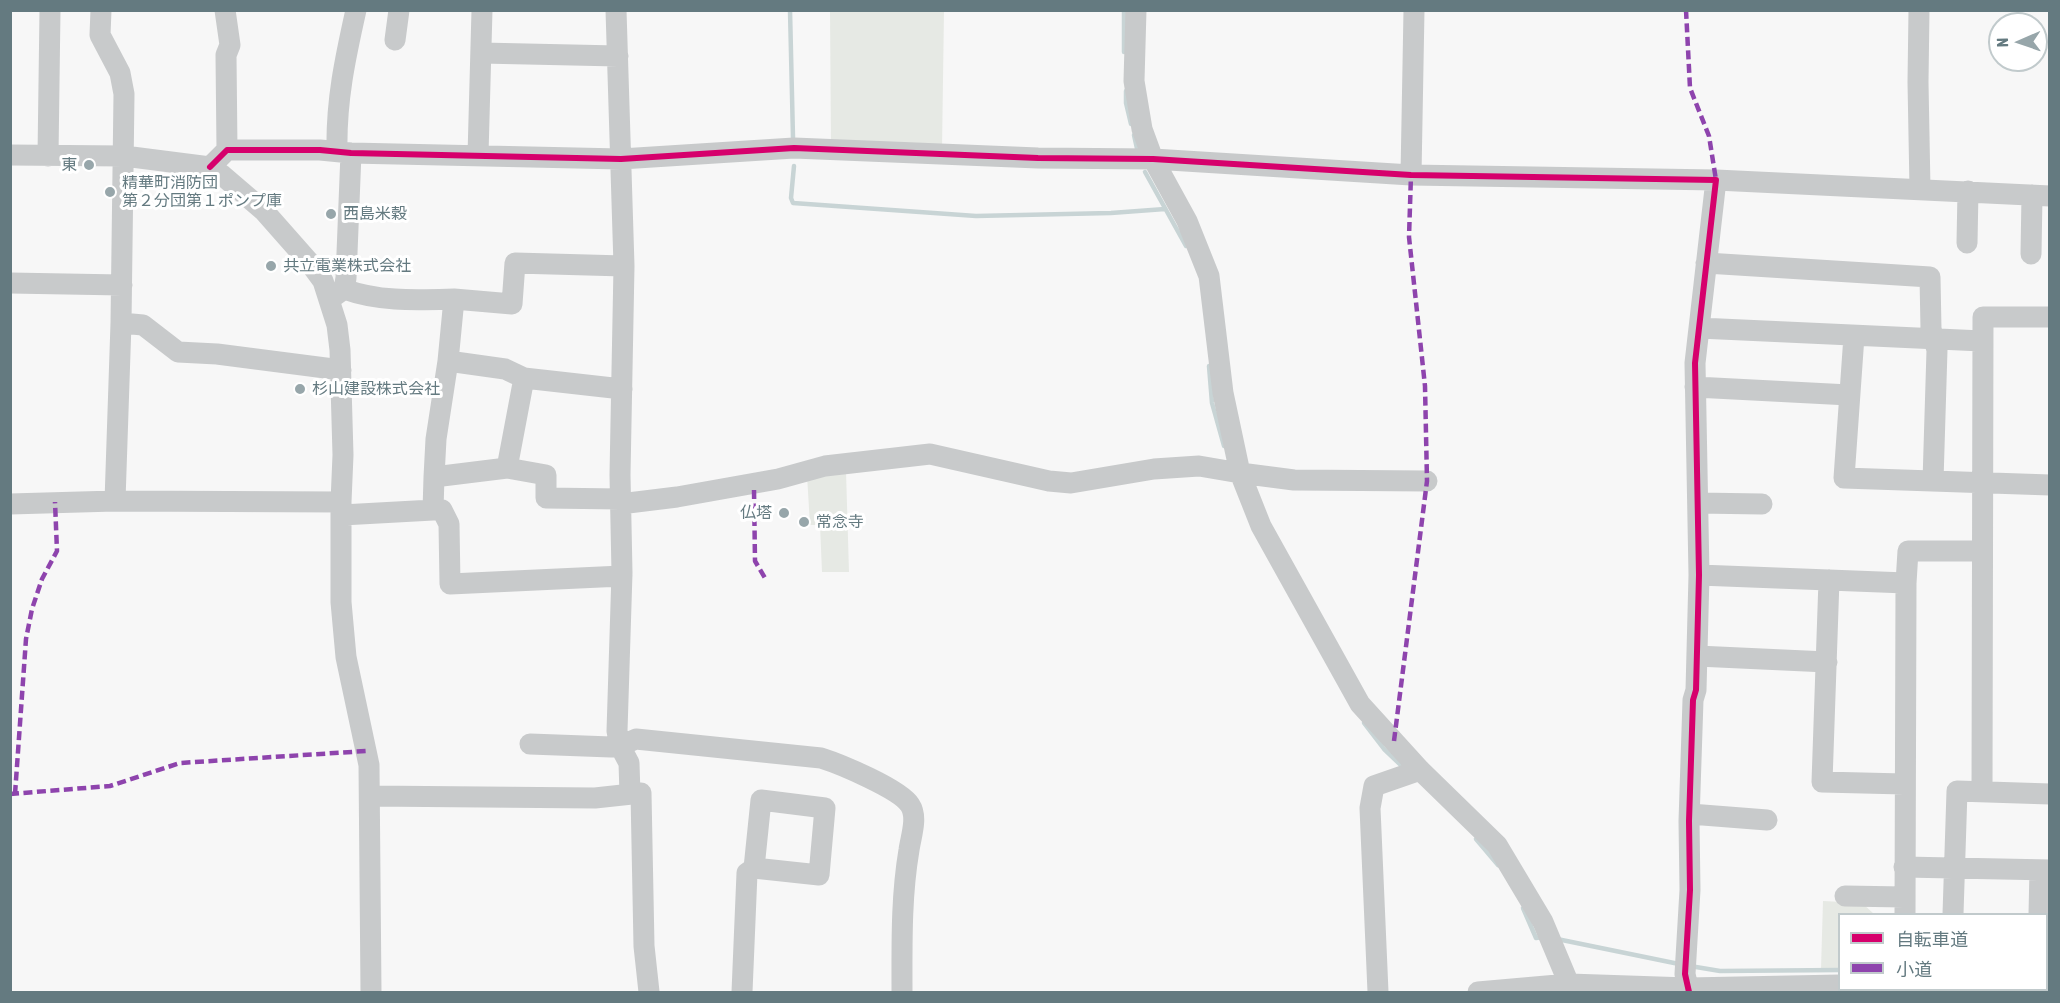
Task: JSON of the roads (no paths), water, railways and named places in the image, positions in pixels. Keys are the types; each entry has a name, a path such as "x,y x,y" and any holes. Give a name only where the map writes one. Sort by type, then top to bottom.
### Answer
{"street":[{"path":"48,156 50,10"},
{"path":"101,10 100,35 120,73 124,94 122,285 115,501"},
{"path":"210,167 227,150 226,55 230,45 225,10"},
{"path":"356,10 344,64 337,115 344,152 346,278 337,295 344,454 341,509 342,602 346,657 367,758 370,796 371,993"},
{"path":"395,40 399,10"},
{"path":"478,155 482,10"},
{"path":"616,10 624,266 617,731 620,746 628,763 630,794"},
{"path":"1136,10 1134,81 1142,129 1153,159 1187,221 1209,276 1223,393 1240,473 1261,526 1360,704 1419,770 1497,845 1543,922 1569,984"},
{"path":"1411,175 1414,10"},
{"path":"1919,10 1920,189"},
{"path":"481,53 618,57"},
{"path":"227,150 621,159 794,148 1038,158 1153,159 1411,175 1716,180 2041,195 2031,254"},
{"path":"10,155 124,156 210,167 264,211 337,295 356,294 403,300 454,299 512,304 515,263 624,266"},
{"path":"1689,990 1685,974 1690,890 1693,700 1696,690 1699,575 1695,387 1699,328 1716,180"},
{"path":"1967,243 1968,191"},
{"path":"1706,263 1930,277 1931,329 1936,350 1933,482"},
{"path":"10,283 122,285"},
{"path":"433,510 436,439 452,337 454,299"},
{"path":"1982,792 1983,316 2049,317"},
{"path":"121,323 143,325 178,352 217,354 341,370"},
{"path":"1699,328 1983,341"},
{"path":"1854,336 1844,478 2049,485"},
{"path":"447,362 505,369 524,378 622,389"},
{"path":"507,468 524,378"},
{"path":"1695,387 1849,395"},
{"path":"434,477 507,468 546,475 546,498 620,501 677,497 778,479 825,466 930,454 1049,481 1071,483 1146,470 1199,466 1294,480 1427,481"},
{"path":"10,504 115,501 442,510 449,524 450,584 621,576"},
{"path":"1698,503 1762,504"},
{"path":"1845,896 1904,906 1908,551 1982,552"},
{"path":"1699,575 1906,582"},
{"path":"1829,579 1822,782 1904,784"},
{"path":"1697,656 1827,663"},
{"path":"530,744 620,746 636,739 821,758 846,767 905,799 910,804 914,816 903,884 902,993"},
{"path":"1378,993 1370,808 1374,786 1419,770"},
{"path":"1953,913 1957,791 2049,794"},
{"path":"370,796 583,798 641,793 644,946 649,993"},
{"path":"742,993 747,873 754,868 819,875 825,808 761,800 754,868"},
{"path":"1690,814 1767,820"},
{"path":"1904,867 2044,870 2039,913"},
{"path":"1478,993 1569,984 1689,990 1838,985"}],"waterway":[{"path":"790,10 793,138"},
{"path":"1124,10 1124,52"},
{"path":"1126,91 1131,124"},
{"path":"1134,135 1138,153"},
{"path":"794,166 791,198 793,203 976,216 1111,213 1165,209"},
{"path":"1145,172 1186,246"},
{"path":"1209,366 1212,403 1224,446"},
{"path":"1364,723 1384,749 1404,768"},
{"path":"1476,839 1498,865"},
{"path":"1523,908 1536,938 1543,937"},
{"path":"1557,939 1679,964"},
{"path":"1690,966 1720,971 1838,970"}],"place":[{"name":"東","path":"89,165"},
{"name":"精華町消防団 第２分団第１ポンプ庫","path":"110,192"},
{"name":"西島米穀","path":"331,214"},
{"name":"共立電業株式会社","path":"271,266"},
{"name":"杉山建設株式会社","path":"300,389"},
{"name":"仏塔","path":"784,513"},
{"name":"常念寺","path":"804,522"}]}
